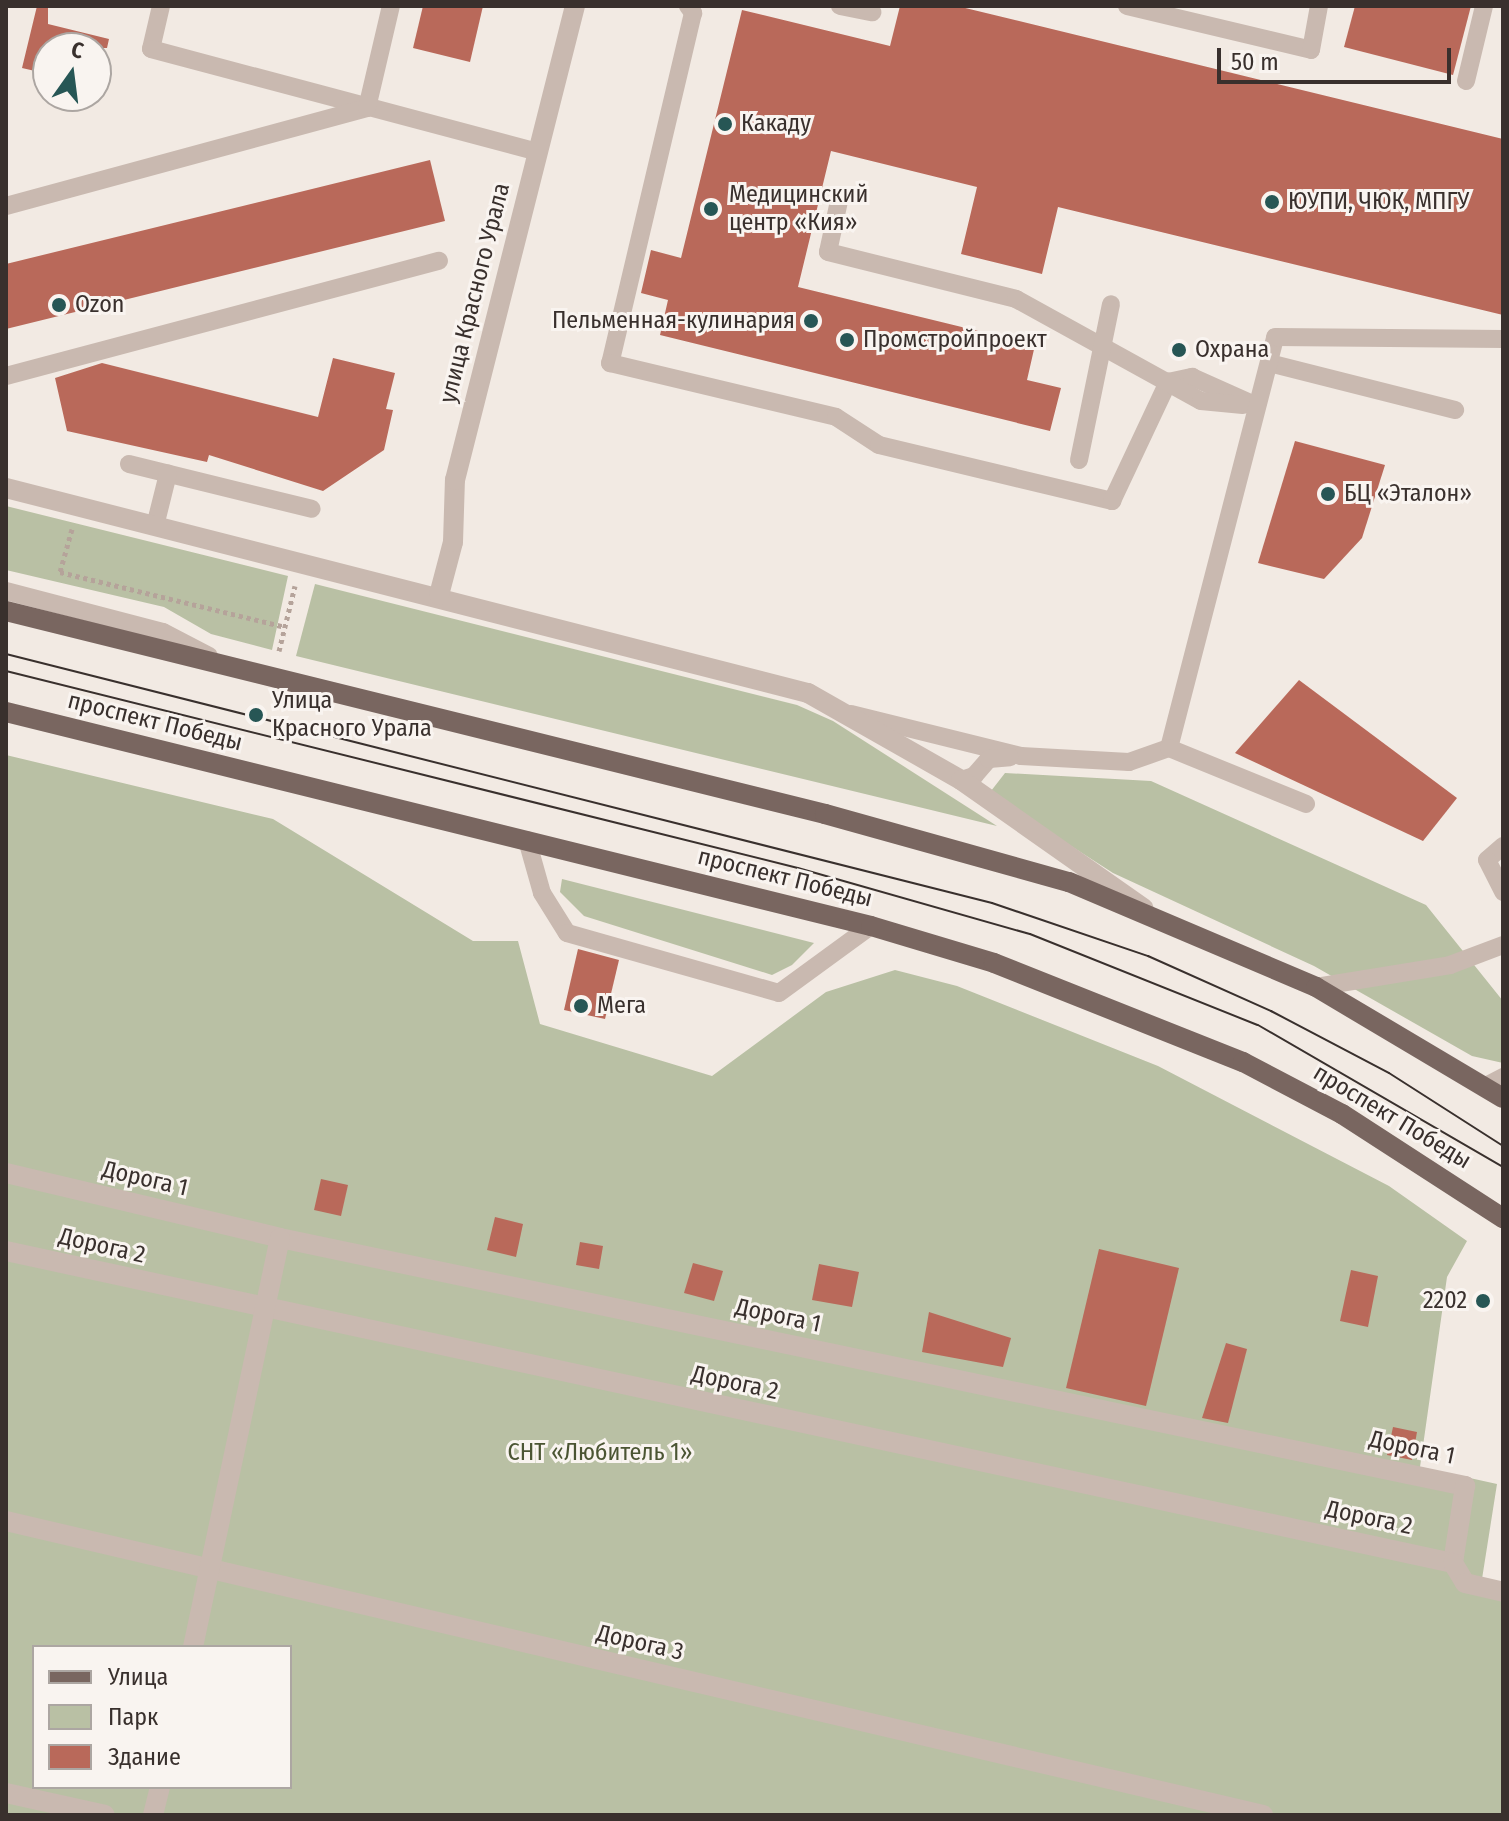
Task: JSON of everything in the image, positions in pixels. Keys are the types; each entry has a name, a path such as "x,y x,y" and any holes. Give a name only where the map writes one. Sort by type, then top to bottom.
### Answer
{"main road":[{"path":"6,611 975,853 1149,913 1316,987 1497,1087"},
{"name":"проспект Победы","path":"6,712 871,926 1072,989 1243,1062 1355,1122 1503,1218"}],"street":[{"name":"улица Красного Урала","path":"439,595 453,542 455,480 575,6"},
{"path":"6,488 771,680 845,712 961,780 1149,913"},
{"name":"Дорога 1","path":"6,1173 280,1238 1465,1486 1453,1563"},
{"path":"193,1645 280,1238"},
{"name":"Дорога 2","path":"6,1251 263,1309 1453,1563"},
{"name":"Дорога 3","path":"6,1521 1263,1815"},
{"path":"1453,1563 1465,1583 1503,1592"},
{"path":"153,1815 160,1789"},
{"path":"6,1793 105,1815"}],"lane":[{"path":"161,6 151,49 537,152"},
{"path":"367,108 391,6"},
{"path":"688,6 693,13 610,363 836,417 879,445 1112,501 1168,382"},
{"path":"840,6 872,12"},
{"path":"1127,6 1311,50 1319,6"},
{"path":"1466,81 1484,6"},
{"path":"6,206 367,108"},
{"path":"839,201 828,252 1016,299 1168,382 1192,377 1257,406"},
{"path":"6,376 439,261"},
{"path":"1079,460 1111,304"},
{"path":"1169,748 1275,337 1503,339"},
{"path":"1269,363 1455,410"},
{"path":"129,464 312,509"},
{"path":"155,526 168,474"},
{"path":"6,591 163,632 226,665"},
{"path":"845,712 1021,756"},
{"path":"961,780 974,776 989,759 1021,756 1129,762 1169,748 1306,804"},
{"path":"527,840 542,893 567,933 779,993 871,926"},
{"path":"1503,846 1487,860 1503,892"},
{"path":"1316,987 1450,965 1503,945"}],"path":[{"path":"78,507 60,572 285,627"},
{"path":"279,651 295,584"}],"green space":[{"path":"6,506 288,576 272,650 211,634 164,607 6,570"},
{"path":"315,584 797,705 833,721 997,826 296,656"},
{"name":"СНТ «Любитель 1»","path":"6,755 273,819 473,941 518,941 540,1024 712,1076 826,992 895,970 957,986 1158,1066 1389,1186 1467,1241 1447,1277 1420,1467 1497,1484 1482,1579 1503,1583 1503,1815 6,1815"},
{"path":"1005,773 1151,781 1426,905 1503,1001 1503,1063 1472,1056 1314,966 1113,873 998,799 991,791"},
{"path":"562,879 814,943 792,965 772,975 584,916 560,892"}],"building":[{"path":"37,6 48,6 48,24 81,32 32,32 32,70 22,68"},
{"path":"423,6 483,6 470,62 413,48"},
{"path":"900,6 957,6 1503,139 1503,315 1058,207 1042,274 961,254 977,187 831,151 798,287 1035,345 1027,380 1061,388 1050,431 660,335 668,300 641,293 651,250 681,258 742,10 890,46"},
{"path":"1355,6 1471,6 1453,75 1344,47"},
{"path":"430,160 445,221 6,329 6,264"},
{"path":"333,358 395,373 386,409 393,410 384,450 323,491 209,455 207,462 67,431 55,378 102,363 318,417"},
{"name":"БЦ «Эталон»","path":"1295,441 1385,465 1362,538 1324,579 1258,563"},
{"path":"1299,680 1457,798 1423,841 1235,753"},
{"path":"578,949 619,960 605,1019 564,1010"},
{"path":"321,1179 348,1185 341,1216 314,1210"},
{"path":"495,1217 523,1224 516,1257 487,1250"},
{"path":"580,1242 603,1246 599,1269 576,1265"},
{"path":"1099,1249 1179,1268 1146,1406 1066,1388"},
{"path":"693,1263 723,1271 714,1301 684,1293"},
{"path":"819,1264 859,1272 852,1307 812,1300"},
{"path":"1351,1270 1378,1276 1368,1327 1340,1321"},
{"path":"929,1312 1011,1338 1003,1367 922,1352"},
{"path":"1226,1343 1247,1349 1228,1423 1202,1418"},
{"path":"1393,1427 1417,1432 1412,1460 1387,1455"}],"tram line":[{"path":"6,654 992,903 1148,956 1271,1011 1389,1073 1503,1146"},
{"path":"6,671 798,868 1030,934 1258,1025 1503,1167"}],"place":[{"name":"Какаду","path":"725,124"},
{"name":"ЮУПИ, ЧЮК, МПГУ","path":"1272,202"},
{"name":"Медицинский центр «Кия»","path":"711,209"},
{"name":"Ozon","path":"59,305"},
{"name":"Пельменная-кулинария","path":"811,321"},
{"name":"Промстройпроект","path":"847,340"},
{"name":"Охрана","path":"1179,350"},
{"name":"БЦ «Эталон»","path":"1328,494"},
{"name":"Улица Красного Урала","path":"256,715"},
{"name":"Мега","path":"581,1006"},
{"name":"2202","path":"1483,1301"}]}
